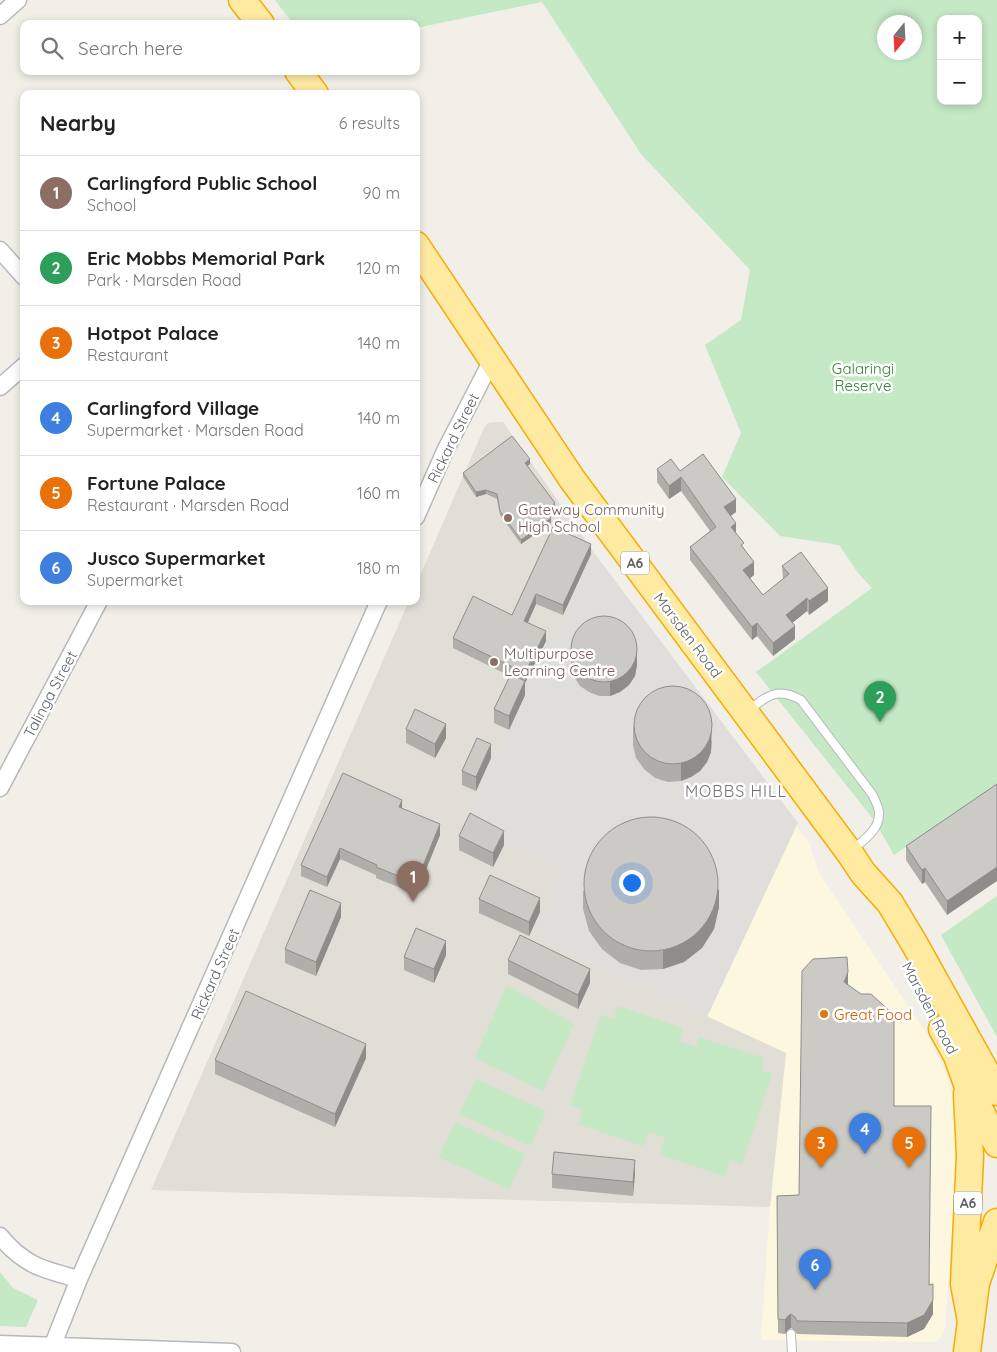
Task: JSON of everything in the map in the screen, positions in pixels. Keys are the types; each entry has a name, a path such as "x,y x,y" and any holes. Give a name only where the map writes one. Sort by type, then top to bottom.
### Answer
{"highway":[{"path":"242,0 258,20"},
{"path":"301,75 312,90"},
{"name":"Marsden Road","path":"420,251 581,492 856,862 890,903 997,1092"},
{"name":"Marsden Road","path":"856,862 874,908 957,1056 967,1084 997,1144"},
{"path":"969,1042 997,1070"},
{"name":"A6","path":"967,1084 970,1156 964,1284 971,1321"},
{"path":"967,1352 976,1283 997,1222"}],"street":[{"path":"0,16 18,0"},
{"path":"0,250 20,272"},
{"name":"Rickard Street","path":"420,508 445,451 492,360"},
{"path":"0,387 20,370"},
{"name":"Talinga Street","path":"0,787 98,605"},
{"name":"Rickard Street","path":"52,1347 79,1279 377,605"},
{"path":"0,1236 11,1250 41,1269 79,1279"},
{"path":"0,1344 232,1352"}],"lane":[{"path":"746,712 765,697 778,693 789,694 801,700 867,787 879,811 878,822 865,840 856,862"},
{"path":"791,1334 792,1352"}],"shaded area":[{"path":"503,422 595,554 466,820 565,868 534,936 786,1053 770,1207 151,1190 407,605 420,605 420,576 484,428 488,423"},
{"path":"595,554 798,823 707,1017 534,936 465,820"},
{"path":"796,826 809,843 819,873 926,1033 945,1070 955,1104 957,1156 945,1327 942,1336 935,1342 761,1340 770,1207 786,1053 707,1017"}],"green space":[{"name":"Galaringi Reserve","path":"275,0 997,0 997,785 894,855 874,820 756,672 872,588 858,573 839,545 780,536 722,477 741,433 705,345 741,320 750,270 641,154 542,2 420,27 420,20 290,20"},
{"path":"997,896 997,1037 941,935"},
{"path":"507,985 574,1024 543,1091 475,1058"},
{"path":"618,1006 683,1028 679,1041 696,1047 699,1037 764,1058 761,1070 772,1074 742,1164 730,1160 725,1176 660,1155 665,1137 648,1132 643,1146 578,1124 583,1109 570,1105 601,1015 613,1019"},
{"path":"476,1079 546,1111 530,1146 459,1114"},
{"path":"455,1122 525,1154 509,1189 439,1157"},
{"path":"0,1272 13,1288 38,1300 26,1327 0,1326"}],"building":[{"path":"512,436 530,459 525,463 555,503 546,510 551,518 521,540 500,511 497,494 486,490 476,492 463,473"},
{"path":"703,454 736,499 724,507 736,523 731,527 744,543 741,545 754,562 743,570 763,595 789,574 782,566 801,552 828,588 809,601 807,598 786,615 795,626 773,643 757,623 752,627 690,547 716,527 681,477 669,486 657,469 671,459 680,471"},
{"path":"553,527 591,544 563,605 536,594 524,621 546,631 525,673 453,638 473,596 512,615"},
{"path":"604,616 617,619 627,626 634,636 637,649 634,662 627,672 617,679 604,682 591,679 581,672 574,662 571,649 574,636 581,626 591,619"},
{"path":"511,674 525,681 509,716 494,709"},
{"path":"673,686 688,689 701,697 709,710 712,725 709,740 701,753 688,761 673,764 658,761 645,753 637,740 634,725 637,710 645,697 658,689"},
{"path":"415,709 446,724 435,744 406,729"},
{"path":"477,738 491,744 476,777 462,771"},
{"path":"343,773 402,800 399,807 440,824 416,883 376,867 377,865 340,848 327,877 301,865"},
{"path":"997,784 997,867 947,901 925,868 922,870 906,846"},
{"path":"470,813 504,831 493,853 459,836"},
{"path":"651,817 677,822 699,836 713,858 718,884 713,910 699,932 677,946 651,951 625,946 603,932 589,910 584,884 589,858 603,836 625,822"},
{"path":"490,875 540,898 529,922 479,899"},
{"path":"310,890 341,903 316,962 285,949"},
{"path":"416,928 446,941 434,969 404,957"},
{"path":"520,935 590,969 578,995 508,960"},
{"path":"847,957 848,972 844,982 861,994 871,994 894,1015 894,1106 931,1106 929,1285 933,1284 933,1300 924,1315 907,1323 797,1321 791,1314 785,1320 778,1319 777,1196 799,1195 802,971 813,959"},
{"path":"246,991 366,1044 335,1114 215,1060"},
{"path":"554,1152 635,1160 633,1182 552,1174"}],"place":[{"name":"Gateway Community High School","path":"508,518"},
{"name":"Multipurpose Learning Centre","path":"494,662"},
{"name":"Eric Mobbs Memorial Park","path":"880,722"},
{"name":"Carlingford Public School","path":"413,902"},
{"name":"Great Food","path":"824,1014"},
{"name":"Carlingford Village","path":"865,1154"},
{"name":"Hotpot Palace","path":"821,1168"},
{"name":"Fortune Palace","path":"909,1168"},
{"name":"Jusco Supermarket","path":"815,1290"}],"district":[{"name":"MOBBS HILL","path":"736,791"}]}
